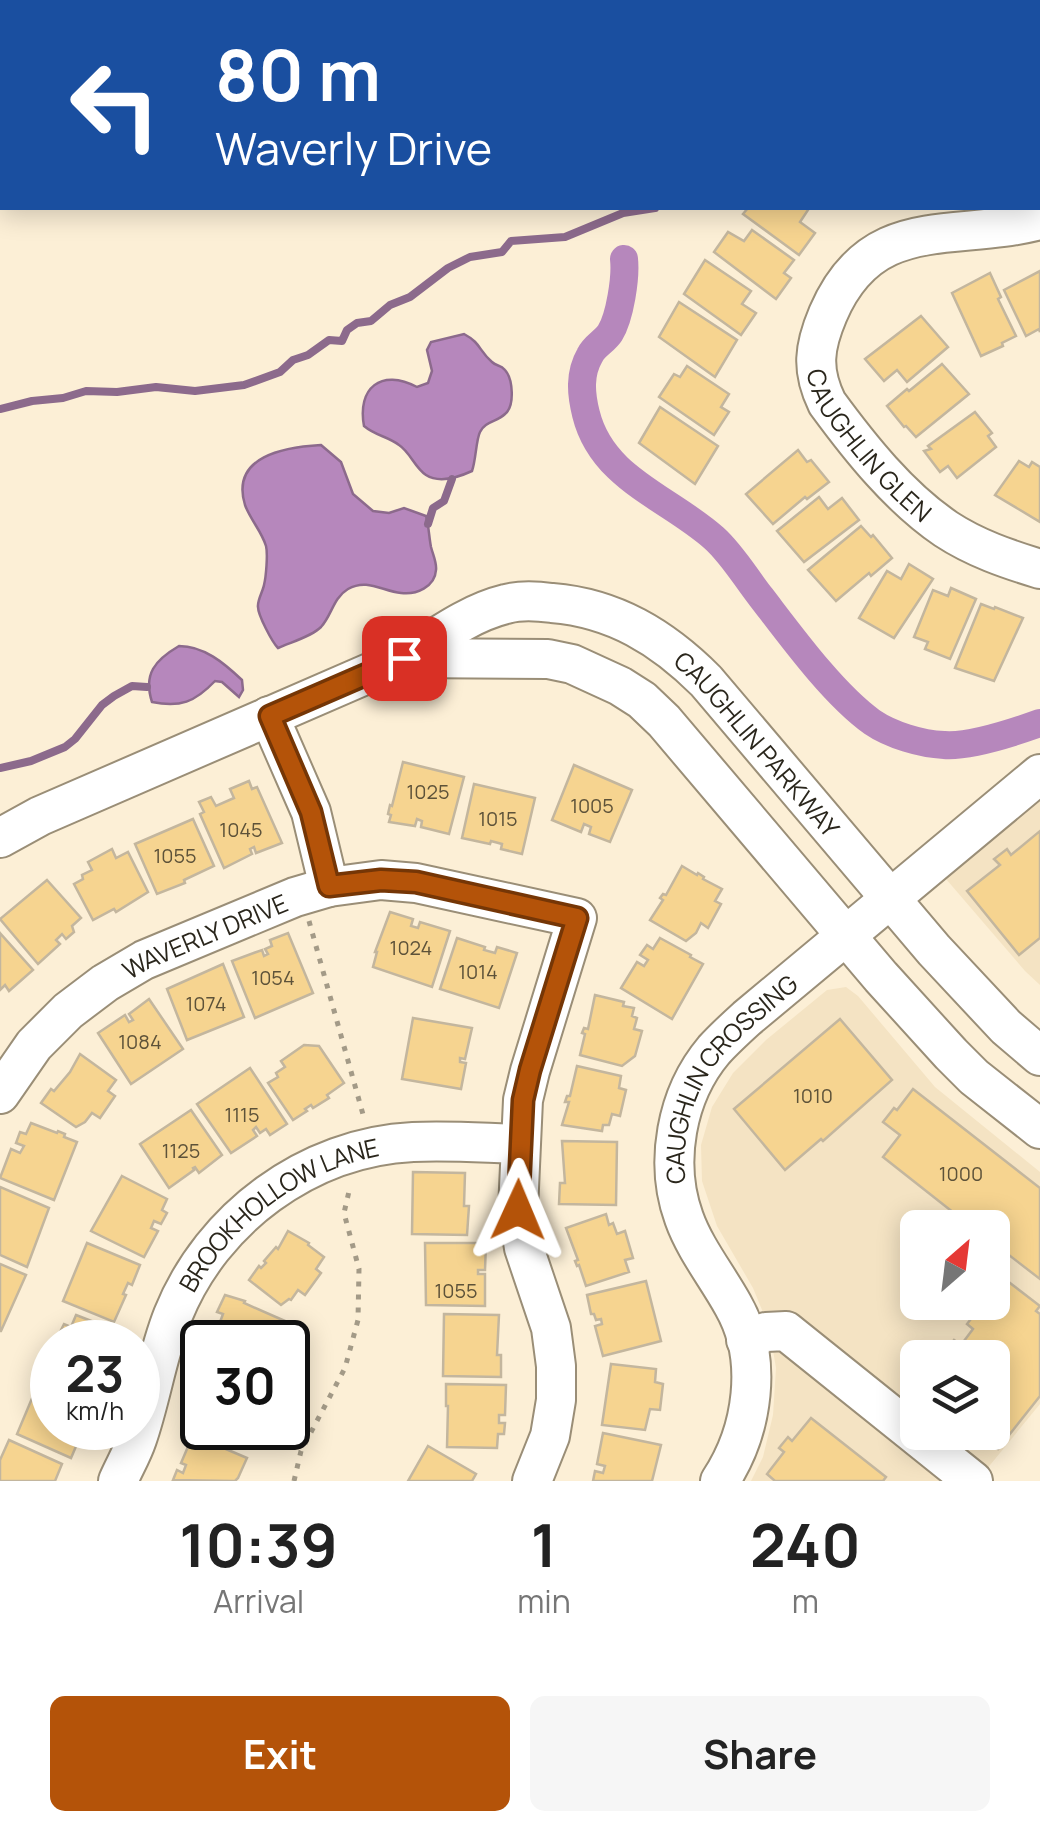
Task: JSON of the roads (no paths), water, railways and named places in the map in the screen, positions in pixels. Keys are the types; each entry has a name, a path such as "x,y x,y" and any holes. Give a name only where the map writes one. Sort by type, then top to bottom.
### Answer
{"street":[{"name":"CAUGHLIN GLEN","path":"1040,220 918,236 864,261 841,290 822,330 816,368 827,403 908,498 968,541 1040,569"},
{"name":"CAUGHLIN PARKWAY","path":"0,838 40,816 404,658 458,624 508,603 572,604 635,625 661,641 706,680 889,899 984,1004 1040,1056"},
{"name":"CAUGHLIN PARKWAY","path":"404,658 548,659 572,664 642,700 950,1054 1040,1130"},
{"path":"270,716 311,812 329,886"},
{"name":"CAUGHLIN CROSSING","path":"720,1481 746,1428 751,1380 746,1340 736,1310 684,1219 677,1194 675,1142 680,1116 698,1073 747,1018 1040,774"},
{"name":"WAVERLY DRIVE","path":"0,1094 34,1045 68,1011 144,960 329,886 381,880 416,882 577,918 530,1070 520,1144"},
{"name":"BROOKHOLLOW LANE","path":"118,1481 136,1440 183,1292 224,1232 255,1202 305,1171 372,1147 413,1142 520,1144"},
{"path":"520,1144 518,1210 524,1248 551,1328 556,1366 550,1436 532,1481"},
{"path":"746,1340 766,1332 786,1331 973,1481"}],"waterway":[{"path":"0,409 86,391 156,387 195,391 244,385 280,372 329,340 342,341 347,330 357,323 371,321 390,305 410,297 448,268 470,257 502,252 511,241 565,237 623,213 642,210"},
{"path":"624,259 617,317 610,333 586,362 583,377 586,414 606,455 639,485 721,544 813,664 872,722 906,738 944,745 979,741 1040,723"},
{"path":"428,524 433,508 444,501 452,479"},
{"path":"0,768 65,747 114,696 132,686 147,687"}]}
